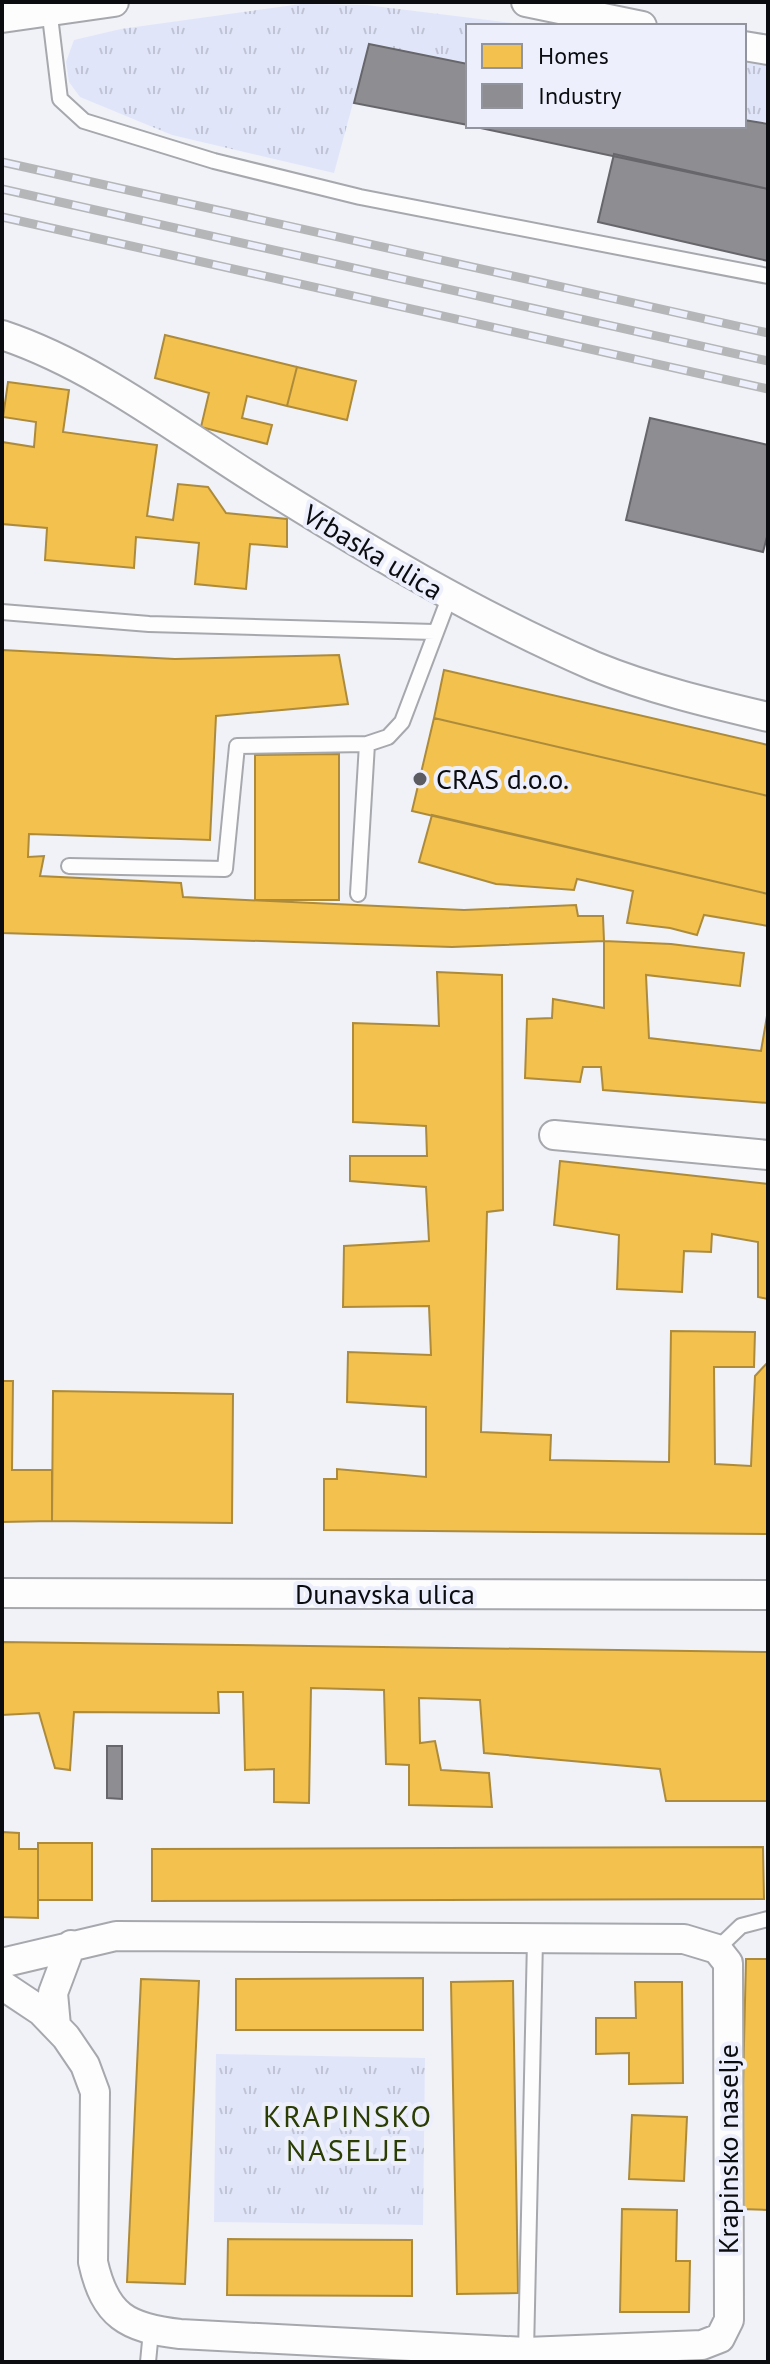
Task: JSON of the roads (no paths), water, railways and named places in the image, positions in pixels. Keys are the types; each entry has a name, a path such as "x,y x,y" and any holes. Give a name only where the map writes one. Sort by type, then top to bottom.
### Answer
{"street":[{"path":"2,18 49,8 114,2"},
{"path":"526,2 632,24"},
{"path":"746,46 768,50"},
{"name":"Vrbaska ulica","path":"2,335 35,346 107,385 449,598 596,667 681,696 768,717"},
{"path":"554,1135 768,1155"},
{"name":"Dunavska ulica","path":"2,1593 768,1595"},
{"path":"2,1963 116,1936 684,1939 717,1949"},
{"path":"56,2026 53,1993 71,1945"},
{"name":"Krapinsko naselje","path":"2,1985 41,2011 85,2065 95,2092 93,2262 109,2307 128,2322 151,2331 526,2352 691,2354 702,2345 720,2338 729,2320 728,1963 717,1949"}],"lane":[{"path":"49,8 60,99 84,121 214,161 360,197 768,276"},
{"path":"69,866 225,869 237,746 367,744 388,737 402,722 449,598"},
{"path":"2,612 149,624 434,632"},
{"path":"358,894 367,744"},
{"path":"717,1949 741,1926 768,1919"},
{"path":"526,2352 535,1940"},
{"path":"148,2362 151,2331"}],"railway":[{"path":"2,162 768,333"},
{"path":"2,189 768,361"},
{"path":"2,217 768,389"}],"place":[{"name":"CRAS d.o.o.","path":"420,779"}],"district":[{"name":"KRAPINSKO NASELJE","path":"348,2134"}]}
